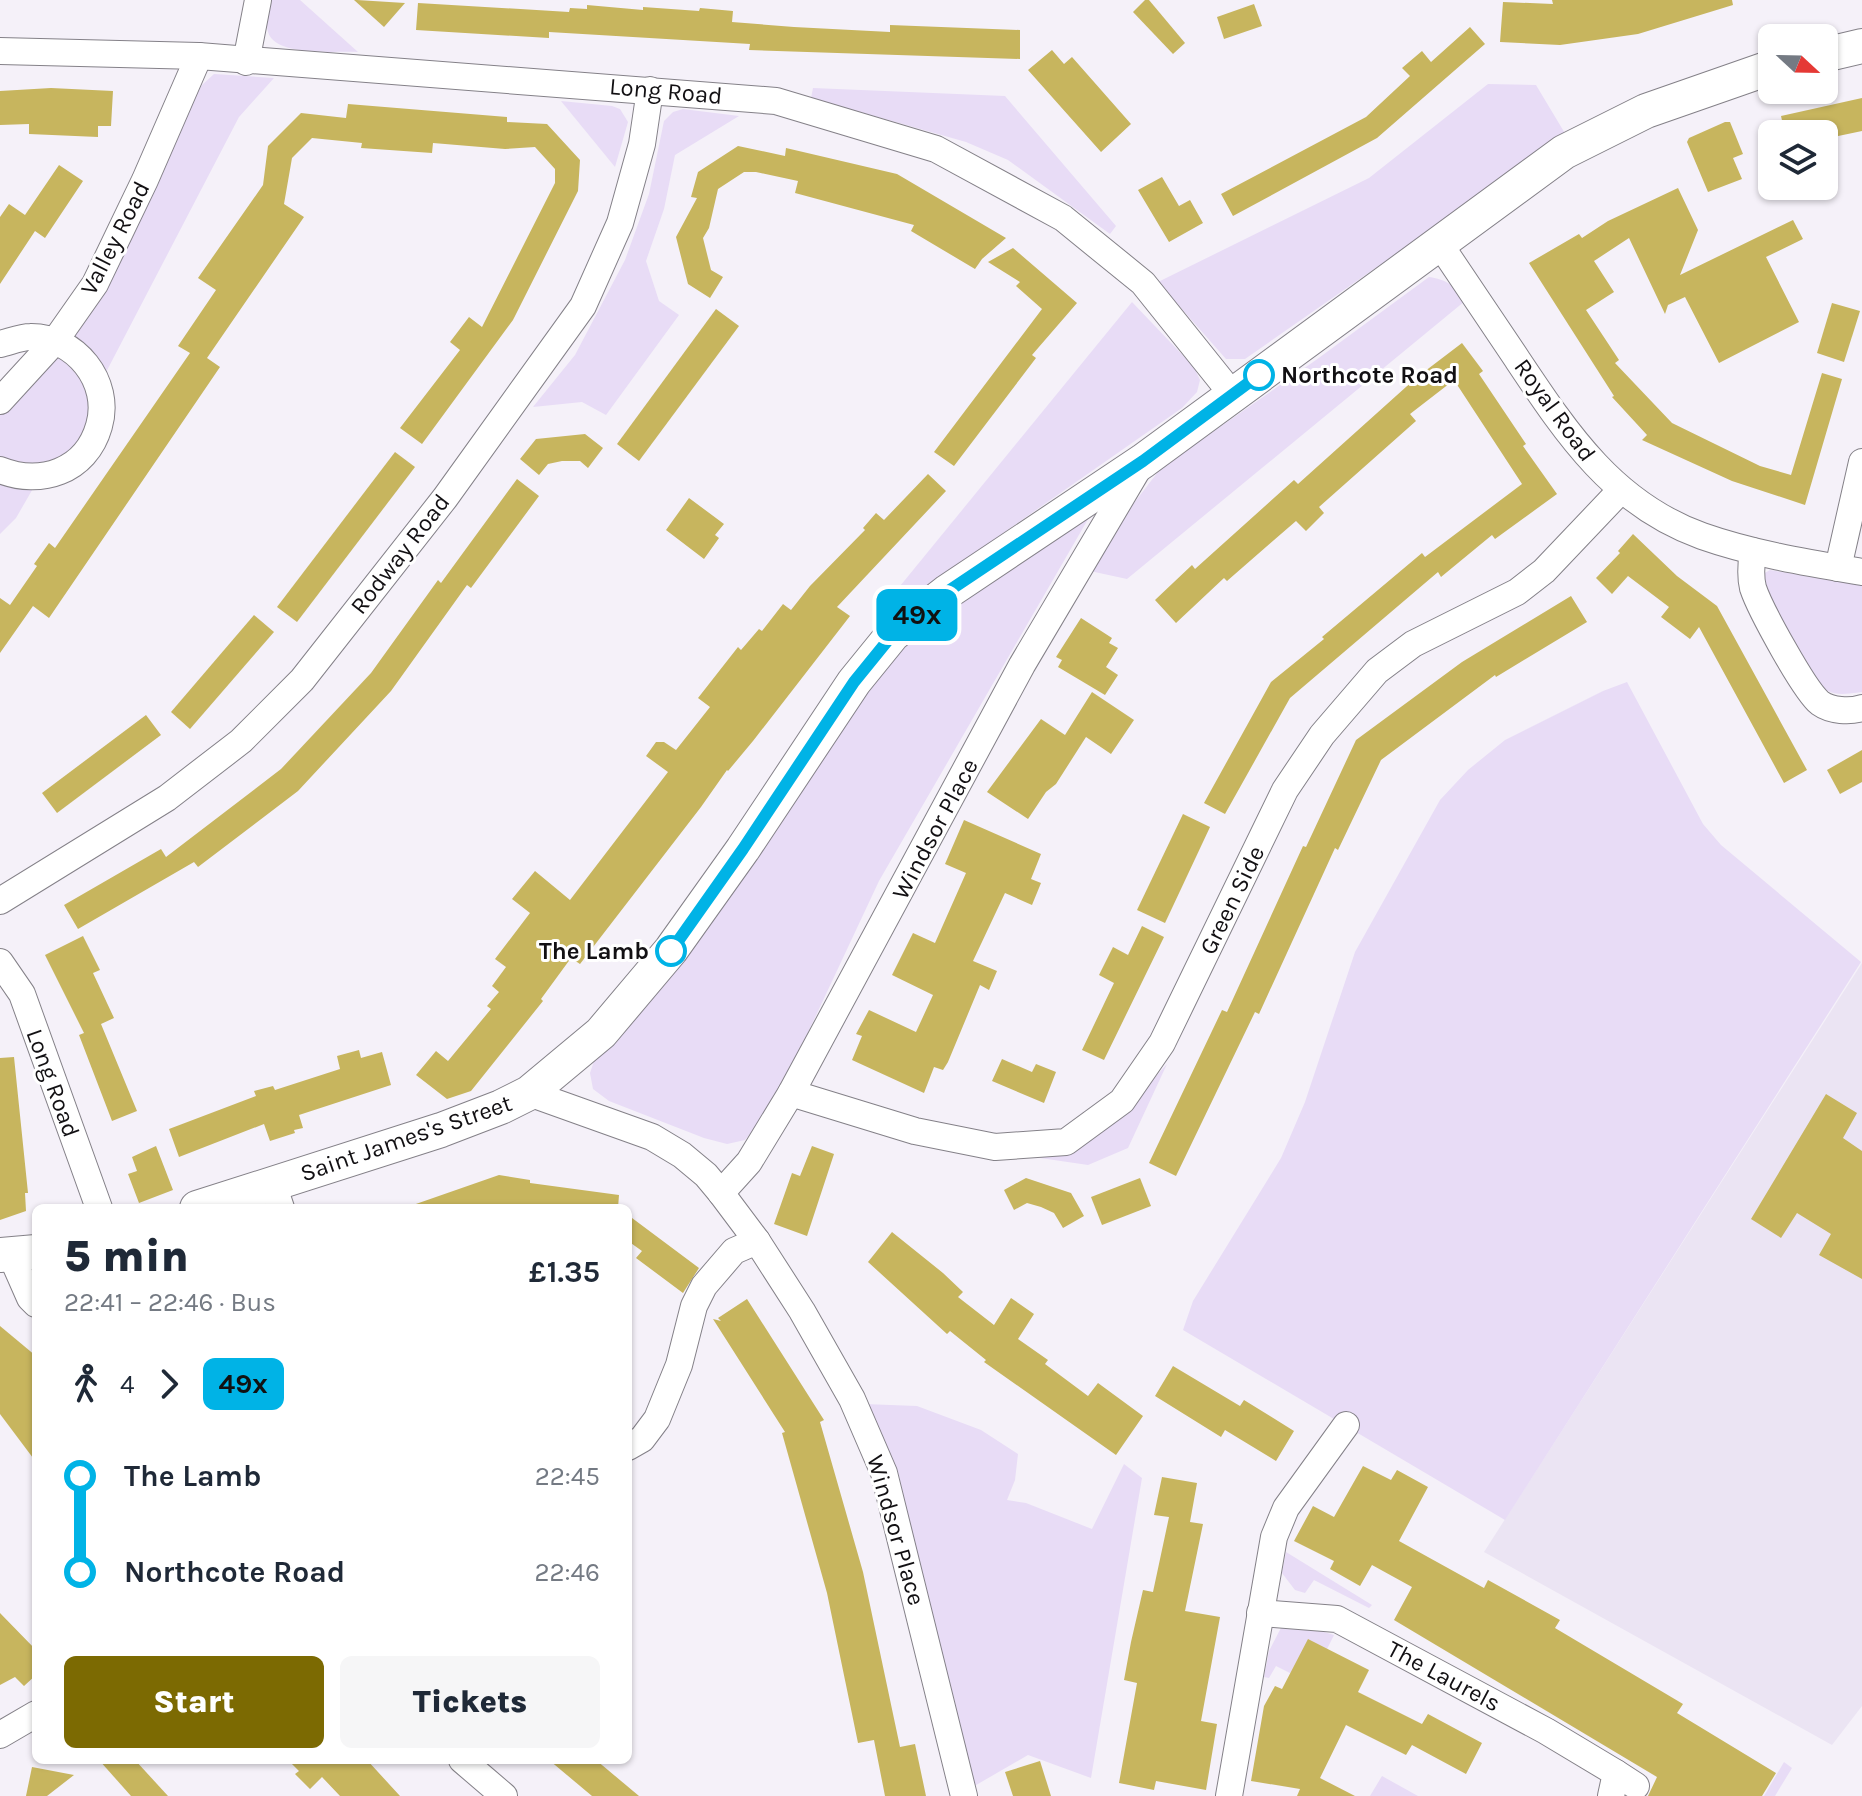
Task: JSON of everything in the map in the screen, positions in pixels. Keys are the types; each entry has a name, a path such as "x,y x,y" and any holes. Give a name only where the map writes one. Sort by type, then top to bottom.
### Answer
{"street":[{"path":"246,62 258,0"},
{"path":"1838,52 1862,46"},
{"name":"Long Road","path":"0,51 199,56 776,101 936,149 1063,218 1143,283 1232,394"},
{"name":"Valley Road","path":"0,401 55,341 95,284 122,232 199,56"},
{"path":"529,1093 601,1033 671,950 743,849 854,682 893,634 947,592 1143,461 1564,152 1646,111 1758,72"},
{"name":"Rodway Road","path":"0,901 167,798 241,741 302,680 445,498 583,306 620,223 642,144 650,90"},
{"name":"Royal Road","path":"1439,243 1556,419 1574,443 1621,490 1659,515 1701,535 1753,551 1850,570"},
{"path":"0,344 29,337 55,341 76,353 89,367 101,394 100,425 88,449 67,469 43,477 19,477 0,470"},
{"name":"Windsor Place","path":"721,1193 749,1162 791,1093 1022,665 1143,461"},
{"path":"1850,570 1862,462"},
{"name":"Green Side","path":"791,1093 915,1131 995,1147 1066,1142 1122,1101 1162,1043 1285,790 1322,735 1377,671 1413,644 1517,592 1544,571 1621,490"},
{"path":"1753,551 1750,571 1754,590 1807,689 1821,704 1835,709 1862,708"},
{"name":"Long Road","path":"0,962 22,994 98,1204"},
{"name":"Saint James's Street","path":"224,1204 277,1196 529,1093 652,1137 682,1155 706,1175 757,1241"},
{"path":"632,1445 642,1439 657,1419 679,1365 694,1306 704,1286 734,1251 757,1241"},
{"name":"Windsor Place","path":"757,1241 802,1311 852,1399 884,1473 964,1796"},
{"path":"16,1254 32,1300"},
{"path":"1229,1796 1274,1537 1286,1508 1346,1425"},
{"name":"The Laurels","path":"1260,1613 1337,1619 1546,1731 1621,1785"},
{"path":"0,1735 32,1716"},
{"path":"467,1764 504,1796"}],"shaded area":[{"path":"272,0 300,0 358,52 307,51 282,46 268,32 267,20"},
{"path":"214,74 274,78 239,117 103,378 77,447 46,466 16,518 0,534 0,414 34,380 190,104 202,85"},
{"path":"1488,84 1536,85 1566,135 1245,359 1226,359 1158,282 1369,178"},
{"path":"813,88 1005,96 1116,226 1110,234 1008,160 966,142 811,98"},
{"path":"561,101 620,109 628,122 615,167"},
{"path":"683,109 739,116 675,155 664,209 646,261 659,301 679,315 606,415 582,402 533,407 575,355 625,260 649,194 664,121 673,112"},
{"path":"1429,277 1450,284 1465,301 1127,579 1090,571 1161,468"},
{"path":"1132,302 1194,367 1200,380 1197,392 1182,408 893,610 887,602"},
{"path":"1091,514 879,881 789,1073 769,1111 745,1140 727,1144 704,1138 609,1101 593,1089 590,1073 594,1061 656,992 870,679 942,611"},
{"path":"1770,570 1862,585 1862,692 1829,692 1813,678 1763,588 1763,574"},
{"path":"1627,682 1703,824 1721,845 1861,962 1505,1520 1183,1330 1193,1301 1281,1158 1305,1102 1355,952 1440,800 1468,770 1505,740"},
{"path":"1862,963 1862,1706 1832,1745 1484,1552"},
{"path":"1167,1064 1128,1148 1088,1165 1020,1155 1118,1119"},
{"path":"864,1404 917,1406 981,1430 1018,1454 1015,1480 1007,1500 1026,1503 1092,1529 1124,1464 1142,1478 1091,1778 1028,1755 971,1788 898,1472"},
{"path":"1286,1552 1372,1605 1369,1608 1314,1580 1305,1593 1295,1590 1282,1573"},
{"path":"1282,1626 1304,1626 1334,1635 1327,1649 1290,1673 1276,1666 1269,1678 1264,1677 1269,1651"},
{"path":"1784,1762 1792,1768 1775,1796 1764,1796"},
{"path":"1382,1776 1418,1796 1370,1796"}],"building":[{"path":"354,0 357,0 405,3 384,27"},
{"path":"1149,0 1185,43 1173,54 1133,12"},
{"path":"1552,0 1732,0 1733,5 1638,34 1560,45 1500,42 1503,2 1553,4"},
{"path":"418,3 569,12 570,8 587,9 587,5 643,10 643,7 699,11 700,8 733,11 732,22 890,32 890,25 1020,30 1020,59 749,50 750,44 549,32 549,38 416,30"},
{"path":"1254,4 1262,26 1224,39 1217,17"},
{"path":"1470,27 1485,44 1377,138 1233,216 1221,194 1366,117 1410,76 1402,68 1422,51 1431,62"},
{"path":"1052,50 1064,64 1072,57 1131,124 1101,152 1028,70"},
{"path":"51,88 113,91 111,126 98,126 98,137 29,134 29,124 0,125 0,91"},
{"path":"1862,98 1862,131 1838,136 1838,120 1782,120 1781,116"},
{"path":"348,104 507,117 507,122 547,124 580,160 578,191 513,320 422,444 400,428 460,350 450,342 469,317 482,327 555,183 555,169 535,147 505,149 433,143 432,153 361,148 362,143 312,138 292,158 284,204 304,217 207,358 220,367 49,618 33,606 0,653 0,598 10,605 49,543 55,548 190,353 178,346 216,290 198,278 263,185 268,146 301,113 346,118"},
{"path":"1730,122 1743,154 1733,158 1742,179 1708,192 1687,142 1689,138"},
{"path":"738,146 785,156 786,148 897,174 1006,238 975,269 911,231 914,225 795,193 798,181 744,172 718,189 709,228 703,238 711,270 723,277 710,298 688,284 676,237 697,198 691,197 698,172"},
{"path":"59,165 83,181 45,238 35,231 0,284 0,217 9,204 25,215"},
{"path":"1162,177 1179,206 1190,200 1203,223 1169,242 1138,190"},
{"path":"1678,188 1698,230 1680,275 1793,220 1803,239 1766,257 1799,322 1719,363 1685,297 1668,305 1665,314 1629,238 1594,261 1614,292 1586,310 1619,360 1615,363 1672,423 1760,466 1791,475 1822,373 1842,379 1805,505 1732,481 1642,440 1647,435 1612,397 1529,263 1579,234 1582,238 1608,221"},
{"path":"1013,248 1077,303 1032,355 1036,358 954,466 934,452 1042,309 1016,286 1020,282 988,262"},
{"path":"1832,303 1860,311 1844,362 1817,353"},
{"path":"716,309 739,326 639,461 617,444"},
{"path":"1462,343 1483,371 1479,374 1526,444 1523,446 1557,494 1495,539 1492,535 1441,577 1438,572 1290,698 1225,814 1204,803 1271,682 1422,553 1425,557 1522,484 1454,380 1410,414 1416,421 1319,507 1324,513 1306,531 1296,521 1227,581 1224,578 1176,623 1155,600 1192,565 1195,569 1294,480 1298,484 1416,378"},
{"path":"585,434 603,448 588,468 580,461 562,461 548,464 539,475 520,459 536,439"},
{"path":"395,452 415,467 297,622 277,607"},
{"path":"928,474 946,491 837,607 850,616 727,770 580,964 571,958 541,999 543,1001 471,1091 447,1099 416,1075 436,1051 448,1061 491,1009 487,1006 499,992 492,986 506,967 495,959 530,913 512,899 535,871 570,900 668,772 646,756 656,742 664,742 676,750 710,707 698,698 738,647 741,650 759,629 762,631 783,604 791,610 865,530 863,528 876,513 884,520"},
{"path":"517,479 539,496 471,588 467,585 391,691 298,791 198,867 194,862 78,929 64,905 161,849 166,857 281,769 371,673"},
{"path":"689,498 724,524 715,535 719,538 704,559 666,530"},
{"path":"1633,534 1677,576 1717,606 1807,770 1784,783 1699,627 1690,639 1661,617 1669,607 1628,576 1612,594 1596,578"},
{"path":"1571,596 1587,622 1495,675 1381,760 1338,850 1335,848 1259,1014 1255,1012 1176,1176 1149,1163 1222,1010 1227,1012 1303,846 1306,847 1356,740 1462,662"},
{"path":"254,615 274,632 190,729 171,712"},
{"path":"1081,618 1112,638 1109,643 1118,648 1106,667 1118,675 1105,695 1058,667 1062,660 1056,657"},
{"path":"1092,692 1134,720 1111,754 1086,737 1056,784 1046,792 1028,819 987,792 1041,719 1065,735"},
{"path":"146,715 161,735 57,813 42,793"},
{"path":"1862,750 1862,782 1840,794 1827,770"},
{"path":"1183,814 1210,827 1165,923 1137,910"},
{"path":"964,820 1041,854 1031,879 1041,883 1032,905 1005,893 973,961 997,971 989,990 980,985 948,1062 943,1070 934,1067 924,1093 852,1060 862,1036 856,1034 869,1010 916,1032 933,995 892,975 913,933 935,943 966,873 945,864"},
{"path":"1142,926 1164,937 1104,1060 1082,1050 1114,983 1099,975 1113,947 1128,955"},
{"path":"83,936 100,970 93,973 114,1018 101,1024 137,1111 112,1121 79,1035 84,1033 45,955"},
{"path":"359,1050 361,1058 382,1052 391,1085 299,1115 303,1128 294,1130 295,1133 270,1141 264,1124 179,1157 169,1129 256,1096 254,1091 273,1086 275,1090 340,1069 337,1056"},
{"path":"14,1057 28,1193 25,1193 26,1211 0,1220 0,1058"},
{"path":"1002,1059 1032,1072 1036,1064 1056,1072 1044,1103 992,1081"},
{"path":"1826,1094 1857,1113 1843,1138 1862,1151 1862,1279 1819,1255 1831,1234 1797,1213 1781,1238 1751,1219"},
{"path":"156,1146 173,1190 139,1203 128,1174 137,1171 132,1157"},
{"path":"812,1146 834,1154 807,1236 774,1224 792,1173 800,1176"},
{"path":"499,1175 530,1180 530,1183 619,1195 618,1204 416,1204"},
{"path":"1026,1178 1071,1193 1084,1216 1063,1228 1054,1213 1041,1207 1027,1203 1014,1210 1004,1190"},
{"path":"1140,1178 1151,1206 1102,1225 1091,1197"},
{"path":"632,1218 699,1268 683,1293 636,1258 642,1251 632,1244"},
{"path":"892,1232 943,1273 963,1292 958,1297 994,1325 1011,1298 1034,1314 1018,1339 1048,1360 1045,1364 1088,1396 1098,1383 1143,1416 1116,1455 984,1362 986,1360 950,1331 947,1334 868,1262"},
{"path":"747,1299 824,1420 820,1422 863,1572 900,1747 915,1744 926,1796 885,1796 874,1740 858,1743 827,1593 782,1433 785,1432 713,1319 721,1321 718,1318"},
{"path":"0,1326 32,1353 32,1457 0,1414"},
{"path":"1173,1366 1240,1406 1244,1400 1294,1431 1276,1461 1225,1430 1221,1437 1155,1396"},
{"path":"1363,1466 1391,1480 1397,1470 1428,1487 1399,1541 1484,1588 1488,1580 1560,1620 1555,1628 1683,1704 1677,1713 1776,1773 1762,1796 1648,1796 1657,1777 1394,1620 1412,1587 1372,1565 1360,1586 1330,1569 1334,1561 1294,1541 1313,1506 1334,1517"},
{"path":"1162,1477 1197,1483 1190,1522 1203,1524 1185,1611 1220,1617 1201,1721 1217,1724 1206,1790 1156,1781 1154,1790 1119,1783 1137,1683 1124,1680 1131,1642 1143,1590 1153,1592 1169,1517 1154,1515"},
{"path":"0,1613 32,1646 32,1679 24,1686 15,1677 0,1685"},
{"path":"1308,1639 1369,1670 1358,1692 1422,1724 1428,1714 1482,1743 1466,1774 1412,1745 1406,1755 1346,1725 1320,1778 1355,1796 1297,1796 1300,1789 1251,1781 1264,1706 1275,1686 1282,1689"},
{"path":"1040,1761 1051,1796 1013,1796 1005,1772"},
{"path":"103,1764 139,1764 168,1796 131,1796"},
{"path":"292,1764 371,1764 400,1796 340,1796 322,1777 310,1789 295,1774 299,1771"},
{"path":"554,1764 601,1764 639,1796 592,1796"},
{"path":"32,1767 74,1775 47,1796 26,1796"}],"bus line":[{"name":"49x","path":"671,951 854,682 893,634 947,592 1143,461 1259,375"}],"place":[{"name":"Northcote Road","path":"1259,375"},
{"name":"The Lamb","path":"671,951"}]}
